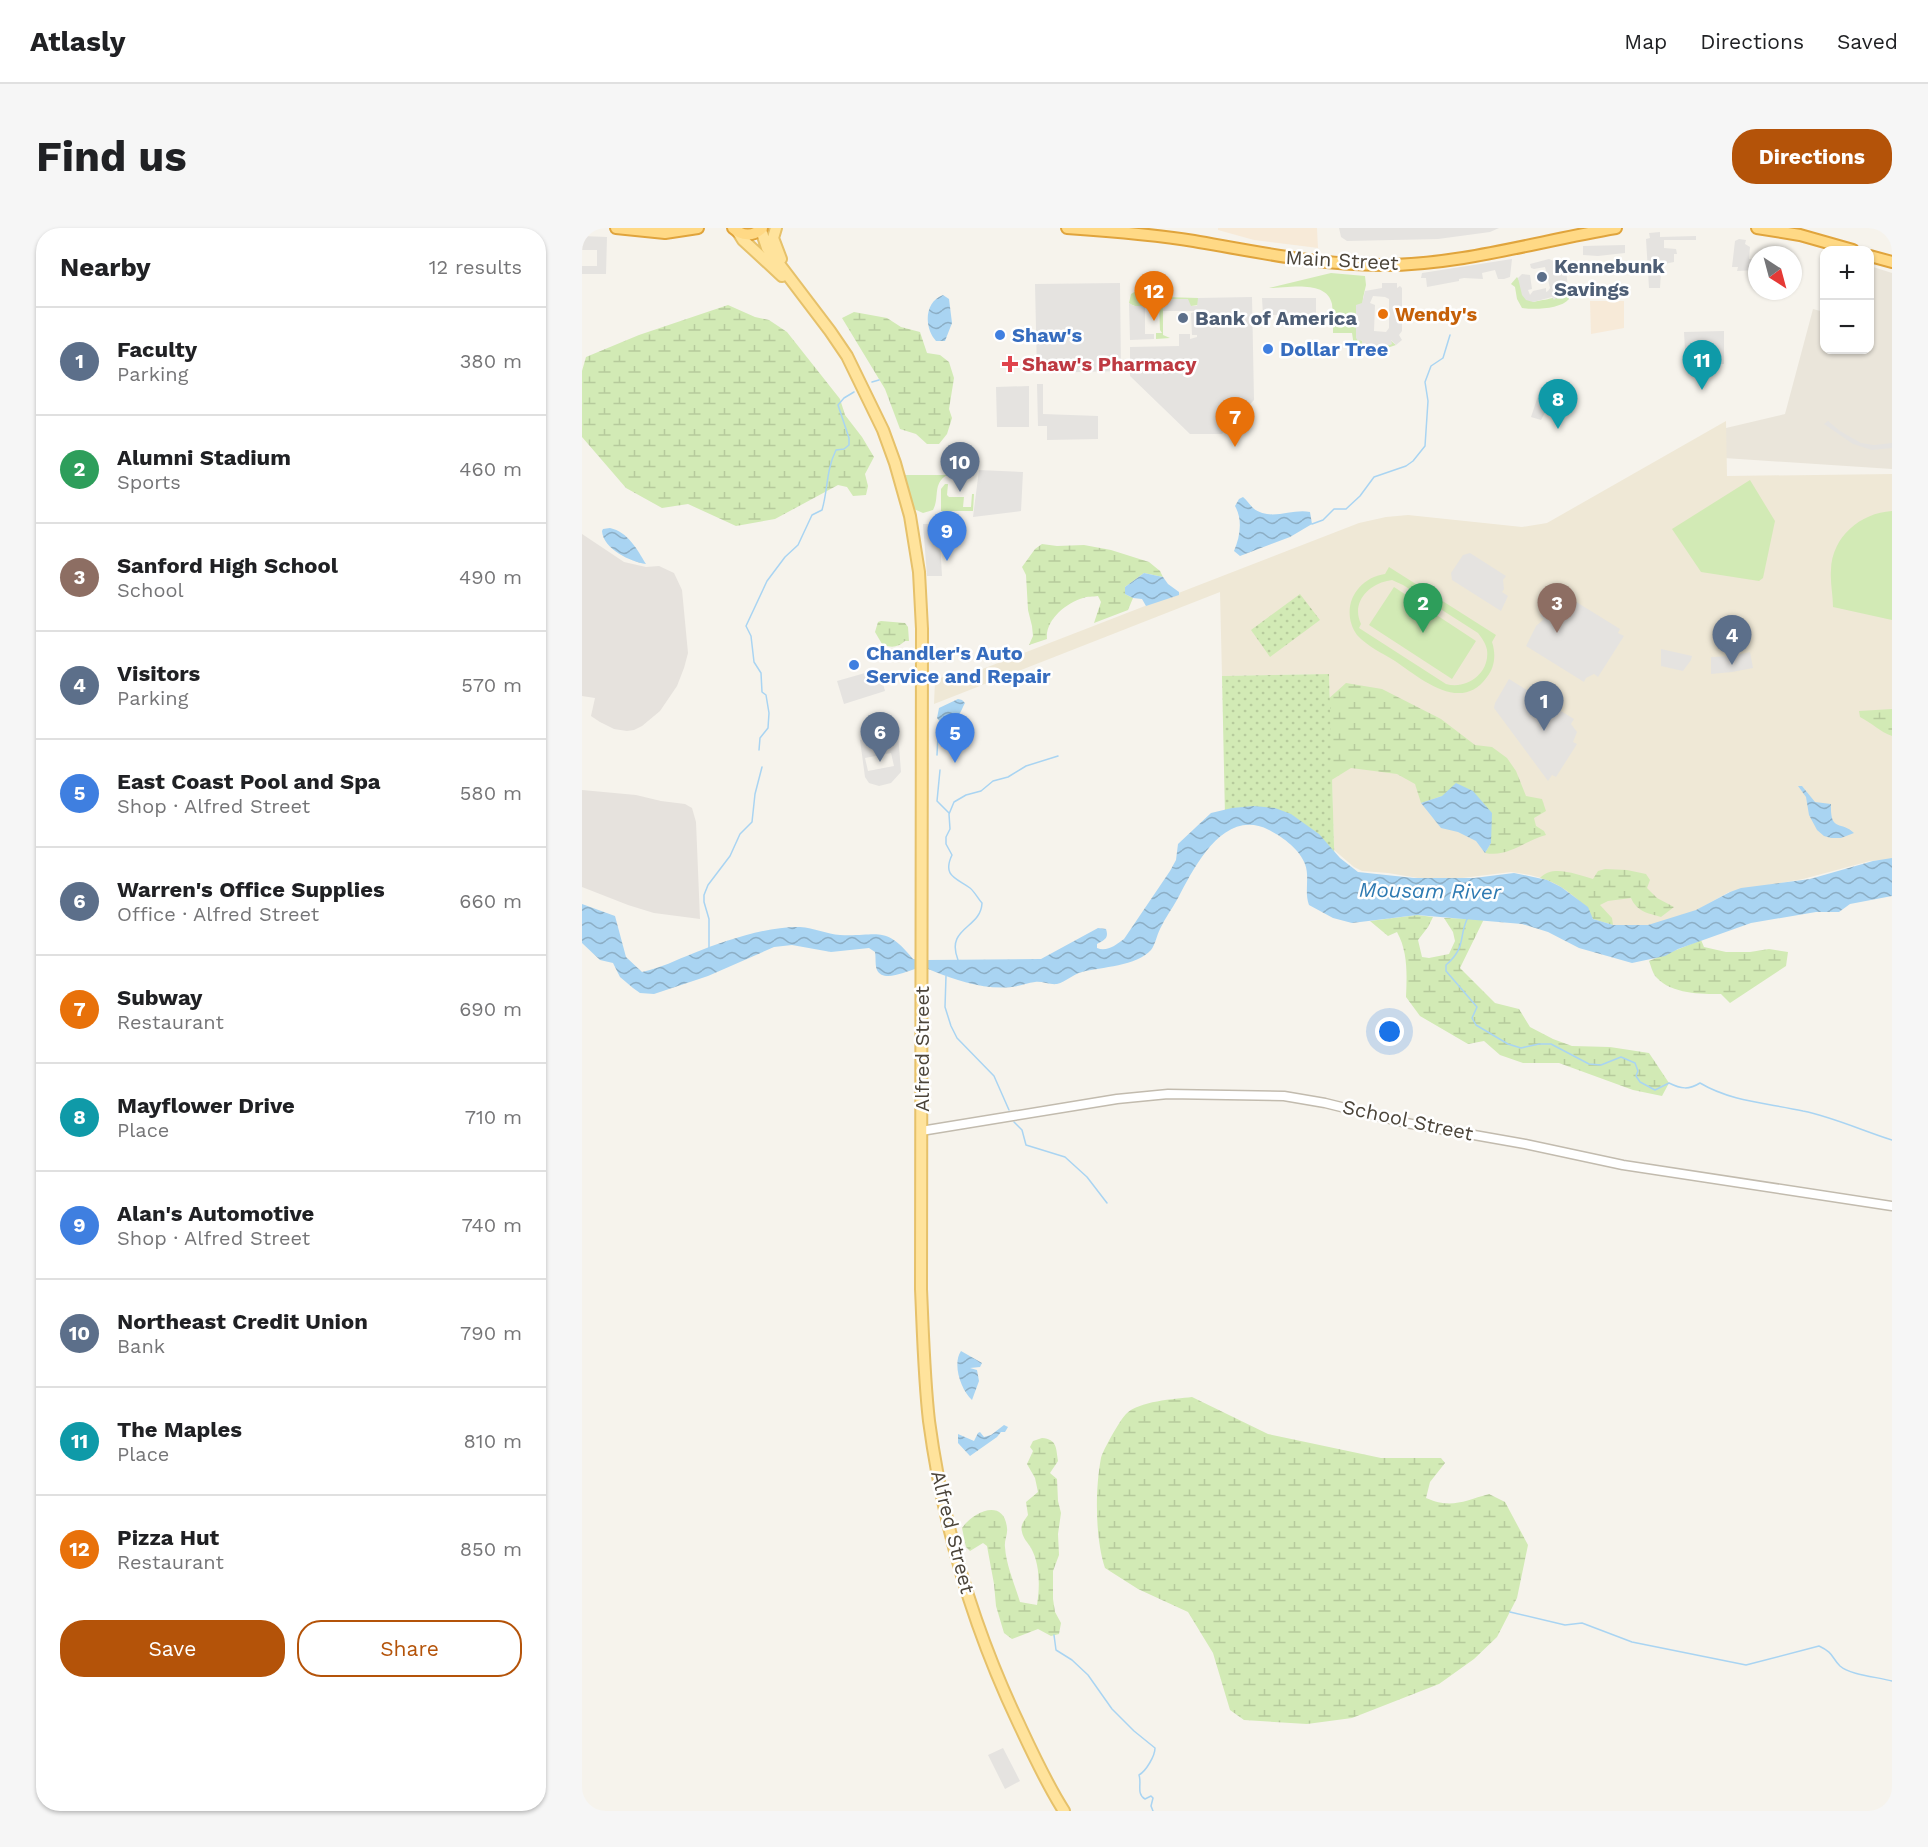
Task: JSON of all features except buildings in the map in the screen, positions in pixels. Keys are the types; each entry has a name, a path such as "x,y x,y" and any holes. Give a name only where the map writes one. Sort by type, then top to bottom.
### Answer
{"highway":[{"path":"616,228 665,233 698,228"},
{"path":"734,229 750,235 763,228"},
{"name":"Main Street","path":"1067,228 1152,235 1299,260 1383,265 1417,264 1469,256 1616,228"},
{"path":"1757,228 1800,235 1839,246"},
{"path":"1874,257 1892,262"}],"main road":[{"name":"Alfred Street","path":"763,228 767,248 830,331 847,356 869,398 895,464 910,516 921,601 923,1340 929,1421 952,1541 966,1590 987,1650 1031,1750 1064,1811"},
{"path":"776,228 773,241 787,273"},
{"name":"Alfred Street","path":"734,229 798,291"}],"street":[{"name":"School Street","path":"921,1131 1117,1099 1168,1094 1284,1096 1325,1103 1406,1123 1525,1144 1623,1165 1892,1206"}],"shaded area":[{"path":"1218,228 1317,228 1318,248 1254,240 1218,230"},
{"path":"1339,228 1499,228 1490,232 1438,239 1347,241 1341,237"},
{"path":"1660,232 1660,237 1696,236 1696,240 1664,240 1664,248 1676,249 1677,254 1674,254 1674,262 1664,264 1660,288 1649,288 1646,239 1650,238 1649,233"},
{"path":"582,236 607,237 606,274 582,274 582,266 597,266 597,250 582,250"},
{"path":"1746,240 1745,244 1748,246 1748,270 1737,271 1738,267 1732,267 1735,241"},
{"path":"1625,245 1625,253 1583,255 1583,246"},
{"path":"1512,259 1510,277 1504,279 1498,279 1495,270 1482,273 1483,279 1464,278 1427,287 1426,278 1421,278 1422,273"},
{"path":"1549,259 1556,262 1565,260 1568,288 1558,299 1554,300 1552,297 1533,302 1526,300 1522,295 1518,278 1522,274 1530,275 1532,289 1528,290 1530,295 1533,291 1546,288 1546,292 1548,291 1550,288 1545,267 1534,269 1530,264"},
{"path":"1874,267 1892,273 1892,469 1724,458 1726,428 1785,414 1813,309 1820,311 1820,354 1874,354"},
{"path":"1120,283 1121,371 1037,373 1035,284"},
{"path":"1382,283 1397,283 1397,288 1400,286 1402,288 1402,331 1399,335 1402,340 1396,345 1391,340 1390,345 1362,346 1362,340 1358,341 1356,338 1356,305 1362,303 1365,291 1382,288","holes":["1373,296 1389,299 1389,328 1386,332 1374,331 1375,305 1370,303"]},
{"path":"1252,297 1254,400 1222,434 1190,434 1130,376 1130,347 1179,346 1179,334 1190,334 1190,339 1197,337 1197,335 1192,335 1191,313 1197,311 1163,311 1163,299 1188,299 1191,306 1197,306 1198,298"},
{"path":"1262,298 1316,298 1316,322 1298,322 1298,315 1263,315"},
{"path":"1590,301 1624,301 1624,328 1591,334"},
{"path":"1129,303 1134,306 1145,306 1145,334 1154,334 1154,339 1130,340"},
{"path":"1724,331 1724,364 1711,364 1711,354 1693,355 1685,351 1684,332"},
{"path":"1037,384 1043,384 1043,414 1098,416 1098,439 1047,440 1047,426 1038,426"},
{"path":"1029,386 1029,427 997,427 996,387"},
{"path":"1541,387 1558,389 1554,403 1550,403 1541,420 1531,417"},
{"path":"1726,421 1727,476 1892,474 1892,859 1870,861 1803,879 1729,892 1690,914 1649,925 1614,925 1598,921 1541,878 1530,875 1511,872 1462,878 1418,878 1362,871 1334,850 1329,674 1222,676 1220,592 934,704 935,680 946,676 949,682 1359,523 1408,515 1522,527 1547,523"},
{"path":"1828,421 1861,443 1874,445 1892,443 1892,448 1872,450 1853,444 1824,424"},
{"path":"979,470 1023,472 1021,511 973,517"},
{"path":"923,524 939,524 942,576 927,576"},
{"path":"582,534 624,562 646,567 659,566 674,573 682,590 688,653 684,668 677,686 660,711 634,730 614,729 600,722 591,716 595,698 582,696"},
{"path":"1470,553 1506,576 1503,580 1502,592 1508,596 1501,611 1452,580 1451,573 1463,555"},
{"path":"1557,590 1620,629 1618,633 1624,636 1598,677 1594,674 1586,678 1584,682 1526,646 1536,626 1544,619 1540,616"},
{"path":"1661,649 1692,656 1691,660 1683,671 1661,666"},
{"path":"1750,652 1753,668 1711,674 1711,657"},
{"path":"879,669 885,691 844,704 837,681"},
{"path":"1509,679 1574,719 1571,724 1577,732 1573,742 1577,744 1556,777 1552,775 1548,781 1494,708"},
{"path":"898,733 901,772 891,783 879,786 869,783 865,777 860,740","holes":["891,753 894,766 868,771 865,758"]},
{"path":"582,790 636,795 685,804 692,808 696,822 700,919 654,913 582,887"},
{"path":"1003,1748 1020,1781 1005,1789 988,1755"}],"green space":[{"path":"1331,273 1365,276 1360,340 1363,341 1362,345 1390,340 1396,345 1369,350 1354,346 1352,333 1333,333 1332,304 1329,296 1323,291 1296,286 1269,288"},
{"path":"1517,277 1533,302 1557,296 1568,288 1569,299 1554,307 1522,308 1517,299 1515,287 1511,284"},
{"path":"1141,288 1164,297 1198,298 1198,305 1191,306 1163,300 1163,335 1170,338 1156,339 1156,333 1162,333 1159,304 1150,303 1140,307 1129,303 1131,294"},
{"path":"728,305 755,317 769,320 787,332 840,399 845,415 874,457 865,474 868,486 866,495 853,496 847,487 838,485 775,519 736,526 688,504 662,508 626,488 582,437 582,371 586,357 639,335"},
{"path":"854,312 887,318 901,327 920,332 927,353 940,355 949,362 954,378 949,409 952,418 947,434 939,444 927,444 916,434 900,429 885,389 842,318"},
{"path":"905,475 947,475 939,483 933,510 923,513 914,509"},
{"path":"1750,480 1775,521 1763,578 1759,581 1701,572 1672,529"},
{"path":"948,484 947,495 949,497 964,497 963,507 971,507 972,494 974,494 973,511 941,511 941,489"},
{"path":"1892,511 1892,620 1833,607 1831,570 1836,547 1842,537 1869,516"},
{"path":"1042,544 1084,545 1111,550 1149,562 1160,571 1163,577 1144,573 1125,587 1125,594 1133,598 1128,610 1094,623 1101,602 1098,596 1076,600 1053,619 1049,625 1047,639 1029,645 1033,636 1028,610 1026,575 1022,567 1035,549"},
{"path":"1389,567 1496,635 1492,642 1494,656 1492,669 1477,688 1453,693 1441,689 1416,676 1365,643 1357,635 1350,615 1353,596 1366,582 1385,574","holes":["1392,580 1478,633 1486,646 1487,658 1485,666 1476,678 1462,684 1446,684 1359,628 1361,624 1358,609 1363,596 1374,586"]},
{"path":"1394,587 1476,641 1452,679 1369,625"},
{"path":"1300,594 1320,620 1270,657 1251,630"},
{"path":"878,622 905,623 908,627 909,641 894,647 882,644 875,632"},
{"path":"1329,674 1335,879 1302,837 1225,816 1222,676"},
{"path":"1346,683 1382,689 1441,719 1475,745 1492,747 1507,758 1516,771 1526,796 1542,799 1546,811 1534,818 1536,826 1546,835 1509,851 1485,853 1491,843 1442,796 1421,803 1415,784 1397,774 1351,768 1317,789 1326,701"},
{"path":"1892,709 1892,736 1860,717 1859,711"},
{"path":"1605,869 1646,874 1650,880 1647,888 1657,898 1674,907 1661,917 1640,909 1631,898 1608,901 1600,905 1612,918 1613,925 1593,919 1584,906 1571,894 1540,878 1545,874 1558,871 1593,879 1598,871"},
{"path":"1417,915 1433,917 1418,940 1422,957 1429,958 1449,954 1455,941 1453,932 1444,918 1484,919 1460,968 1495,1003 1519,1009 1530,1027 1572,1046 1610,1047 1649,1053 1669,1083 1662,1096 1633,1090 1559,1063 1523,1063 1500,1055 1484,1041 1468,1044 1420,1016 1406,997 1405,955 1397,932 1388,936 1370,921"},
{"path":"1701,940 1704,947 1726,952 1769,949 1788,952 1786,966 1730,1003 1721,994 1679,990 1656,977 1649,961"},
{"path":"1192,1397 1268,1434 1381,1458 1441,1458 1445,1463 1430,1482 1426,1498 1443,1503 1458,1503 1489,1494 1505,1502 1528,1545 1517,1598 1497,1637 1474,1659 1439,1684 1352,1718 1307,1724 1244,1720 1230,1710 1213,1653 1188,1612 1138,1589 1105,1568 1099,1543 1097,1499 1101,1458 1120,1422 1126,1414 1139,1406 1157,1401"},
{"path":"1042,1438 1053,1442 1058,1461 1050,1473 1057,1479 1061,1513 1058,1534 1059,1555 1053,1571 1053,1599 1055,1612 1061,1623 1059,1634 1051,1636 1038,1629 1012,1639 1004,1633 996,1606 987,1546 983,1543 970,1551 966,1547 962,1528 974,1517 988,1510 1000,1513 1005,1519 1007,1528 1005,1545 1007,1561 1020,1602 1037,1605 1038,1568 1034,1554 1023,1536 1022,1527 1028,1515 1026,1502 1038,1492 1035,1478 1027,1464 1033,1451 1030,1447 1033,1441"}],"water":[{"path":"943,295 949,299 952,323 945,341 936,341 929,329 929,309 937,298"},
{"path":"1243,497 1253,508 1267,514 1310,512 1312,524 1290,537 1240,556 1234,551 1240,528 1238,511 1235,506"},
{"path":"610,528 627,537 646,564 633,561 612,549 602,531"},
{"path":"1144,573 1163,577 1179,592 1179,595 1146,606 1142,599 1125,594 1125,587"},
{"path":"958,699 965,703 961,712 947,725 944,732 938,735 941,723 937,718 939,708"},
{"path":"1456,783 1473,791 1492,813 1491,843 1485,853 1476,841 1458,832 1441,828 1421,803 1442,796"},
{"path":"1798,786 1802,786 1815,802 1831,804 1834,822 1854,833 1841,838 1824,836 1817,830 1809,815 1806,797"},
{"name":"Mousam River","path":"1254,806 1275,808 1291,814 1319,834 1340,858 1358,872 1414,878 1474,878 1514,873 1547,880 1561,887 1588,907 1593,919 1613,925 1648,925 1696,910 1741,888 1810,879 1873,861 1892,858 1892,896 1850,904 1839,912 1816,912 1751,923 1678,949 1665,956 1632,963 1579,948 1548,932 1522,924 1417,915 1352,923 1333,918 1309,905 1306,869 1303,859 1295,849 1269,830 1253,825 1238,826 1225,833 1202,856 1162,925 1151,950 1145,955 1128,963 1079,973 1057,984 1032,982 1002,988 982,986 922,968 884,976 877,970 875,952 869,948 831,952 792,945 774,947 708,976 654,994 640,993 620,977 613,963 600,960 582,943 582,904 615,916 626,957 642,972 732,939 787,927 800,927 840,935 880,935 895,941 913,959 927,960 1041,959 1098,928 1106,929 1107,937 1097,944 1097,948 1108,948 1124,939 1170,871 1176,860 1178,844 1211,813"},
{"path":"961,1351 982,1363 980,1367 970,1368 977,1370 979,1381 972,1400 964,1390 959,1377 957,1363"},
{"path":"1004,1425 1008,1427 1005,1432 1001,1432 970,1456 958,1443 958,1434 974,1441 978,1433 980,1432 984,1437 991,1435"}],"waterway":[{"path":"1312,524 1323,520 1334,509 1346,509 1360,496 1374,477 1406,466 1425,446 1428,401 1425,382 1431,366 1443,358 1450,335"},
{"path":"872,382 879,380"},
{"path":"759,750 760,738 768,728 769,713 766,695 762,692 761,673 754,662 751,636 746,626 767,581 785,557 798,545 812,515 822,510 829,472 836,450 844,449 849,445 849,438 838,405 854,392"},
{"path":"937,755 938,735"},
{"path":"958,960 955,949 956,941 976,918 982,903 972,890 952,876 950,872 949,862 952,855 946,844 946,837 950,829 949,814 954,802 966,795 981,791 993,781 1008,777 1026,766 1058,756"},
{"path":"709,950 709,919 704,895 708,885 730,856 740,834 752,822 755,794 762,767"},
{"path":"940,770 937,801 949,813"},
{"path":"1468,917 1460,947 1453,959 1446,965 1446,971 1477,1007 1472,1018 1476,1025 1508,1044 1521,1048 1551,1044 1589,1064 1601,1065 1621,1057 1635,1063 1638,1071 1636,1076 1640,1082 1655,1090 1669,1083 1685,1088 1700,1083 1737,1098 1837,1120 1892,1140"},
{"path":"946,976 945,1007 951,1026 957,1038 994,1076 1009,1110"},
{"path":"1014,1122 1022,1130 1026,1145 1065,1157 1087,1177 1107,1203"},
{"path":"1510,1612 1565,1625 1582,1623 1632,1642 1746,1665 1819,1646 1830,1653 1845,1669 1857,1674 1892,1681"},
{"path":"1054,1635 1056,1650 1072,1660 1088,1675 1112,1709 1155,1748 1150,1763 1139,1775 1142,1797 1145,1799 1151,1796 1153,1798 1151,1806 1153,1811"}],"place":[{"name":"Kennebunk Savings","path":"1542,277"},
{"name":"Wendy's","path":"1383,314"},
{"name":"Bank of America","path":"1183,318"},
{"name":"Pizza Hut","path":"1154,321"},
{"name":"Shaw's","path":"1000,335"},
{"name":"Dollar Tree","path":"1268,349"},
{"name":"Shaw's Pharmacy","path":"1010,364"},
{"name":"The Maples","path":"1702,390"},
{"name":"Mayflower Drive","path":"1558,429"},
{"name":"Subway","path":"1235,447"},
{"name":"Northeast Credit Union","path":"960,492"},
{"name":"Alan's Automotive","path":"947,561"},
{"name":"Alumni Stadium","path":"1423,633"},
{"name":"Sanford High School","path":"1557,633"},
{"name":"Chandler's Auto Service and Repair","path":"854,665"},
{"name":"Visitors","path":"1732,665"},
{"name":"Faculty","path":"1544,731"},
{"name":"Warren's Office Supplies","path":"880,762"},
{"name":"East Coast Pool and Spa","path":"955,763"}]}
